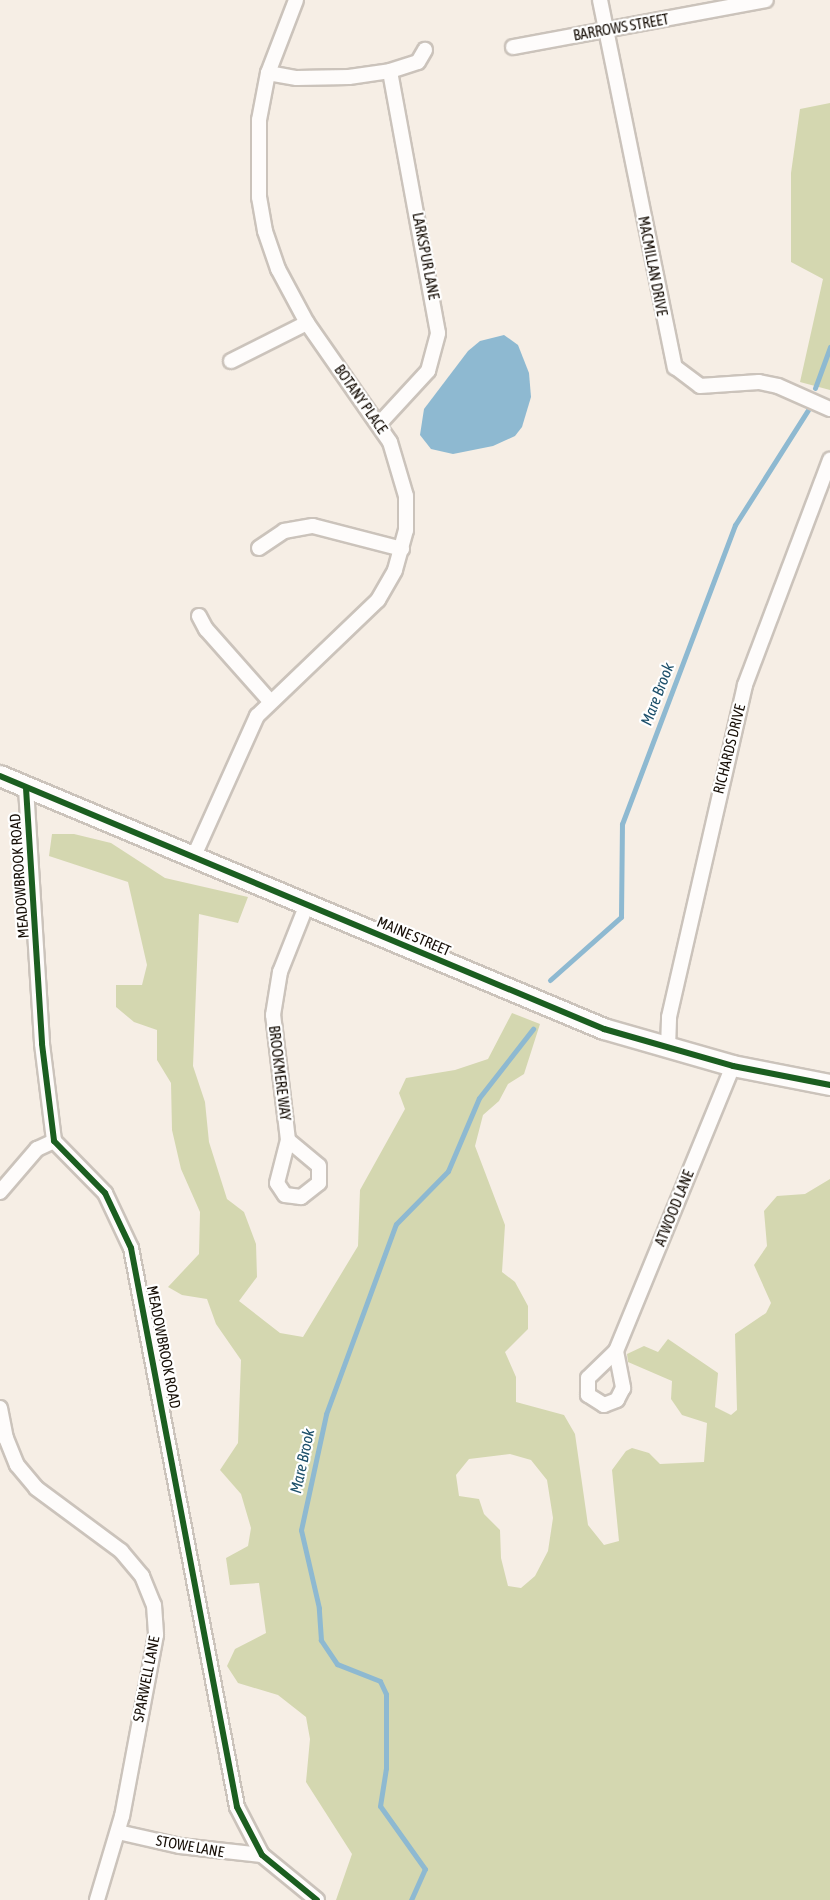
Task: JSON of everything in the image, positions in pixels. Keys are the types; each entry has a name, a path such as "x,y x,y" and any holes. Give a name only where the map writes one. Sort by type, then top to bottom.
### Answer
{"street":[{"name":"BOTANY PLACE","path":"194,856 246,734 270,701 378,600 402,549 406,496 397,458 380,423 307,323 278,269 259,197 259,120 268,73 296,0"},
{"name":"MACMILLAN DRIVE","path":"600,0 675,367 700,386 759,382 778,386 830,409"},
{"name":"BARROWS STREET","path":"513,47 766,0"},
{"path":"268,73 297,78 349,77 390,71 418,62 425,50"},
{"name":"LARKSPUR LANE","path":"380,423 428,371 438,333 390,71"},
{"path":"231,361 307,323"},
{"name":"RICHARDS DRIVE","path":"668,1048 669,1017 745,685 830,459"},
{"path":"259,548 284,531 313,526 402,549"},
{"path":"199,616 206,629 270,701"},
{"name":"MAINE STREET","path":"0,776 604,1029 733,1066 830,1085"},
{"name":"MEADOWBROOK ROAD","path":"26,788 42,1044 54,1141 105,1193 131,1248 237,1807 262,1855 317,1900"},
{"name":"BROOKMERE WAY","path":"288,1140 273,1015 280,972 307,904"},
{"name":"ATWOOD LANE","path":"616,1351 733,1066"},
{"path":"0,1192 36,1149 54,1141"},
{"name":"SPARWELL LANE","path":"0,1408 17,1465 36,1488 121,1551 142,1576 154,1605 156,1635 118,1832 97,1900"},
{"name":"STOWE LANE","path":"118,1832 180,1846 262,1855"}],"green space":[{"path":"830,103 830,390 800,382 823,279 791,262 791,173 800,109"},
{"path":"52,834 74,834 111,843 165,878 248,897 238,923 199,914 193,1066 205,1102 209,1142 227,1199 244,1212 256,1244 257,1277 239,1301 280,1333 303,1337 358,1246 360,1190 405,1109 399,1093 406,1078 455,1070 488,1059 512,1013 540,1024 524,1074 508,1084 499,1101 483,1115 475,1146 505,1225 502,1272 515,1282 528,1306 528,1329 505,1352 516,1377 516,1402 564,1415 575,1434 588,1525 604,1545 619,1541 612,1470 626,1451 632,1448 649,1453 660,1464 704,1462 707,1423 682,1415 671,1399 672,1381 628,1362 627,1354 644,1346 658,1352 668,1339 718,1373 715,1407 731,1415 737,1410 735,1334 766,1313 771,1303 754,1265 767,1246 764,1211 777,1196 805,1194 830,1179 830,1900 336,1900 352,1854 306,1782 310,1739 306,1717 278,1695 238,1683 227,1666 235,1649 266,1633 259,1583 230,1585 226,1558 248,1546 251,1528 241,1494 220,1470 238,1443 241,1360 216,1324 207,1299 182,1295 168,1287 199,1254 200,1212 181,1169 172,1130 171,1083 157,1060 157,1030 134,1022 116,1007 116,985 142,985 147,965 128,882 49,856","holes":["510,1454 531,1460 547,1480 553,1518 548,1551 535,1576 521,1588 508,1586 501,1558 500,1530 484,1514 479,1499 459,1496 456,1475 469,1459"]}],"water":[{"path":"504,335 518,345 529,373 531,397 522,427 515,436 493,446 453,454 431,449 420,435 424,409 468,351 480,341"}],"waterway":[{"name":"Mare Brook","path":"815,388 830,347"},
{"name":"Mare Brook","path":"550,980 621,917 622,824 735,525 808,410"},
{"name":"Mare Brook","path":"411,1900 425,1869 380,1806 386,1768 386,1694 380,1681 337,1664 321,1640 319,1608 301,1530 326,1414 396,1224 448,1171 479,1098 533,1029"}],"cycle path":[{"path":"0,776 604,1029 733,1066 830,1085"},
{"path":"26,788 42,1044 54,1141 105,1193 131,1248 237,1807 262,1855 317,1900"}]}
